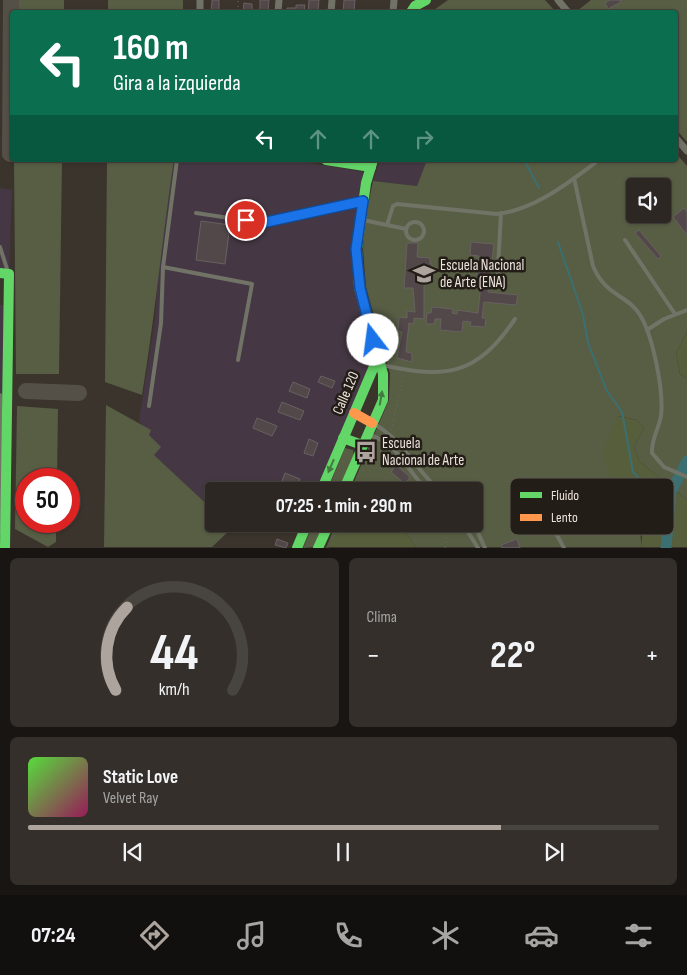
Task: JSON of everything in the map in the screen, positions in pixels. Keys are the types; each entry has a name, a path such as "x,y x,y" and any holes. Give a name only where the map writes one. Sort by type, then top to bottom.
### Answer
{"main road":[{"path":"412,10 415,6 426,0"},
{"path":"356,162 372,164 363,201 356,249 360,288 379,361"},
{"path":"4,274 5,548"},
{"name":"Calle 120","path":"325,482 354,413 379,361"},
{"name":"Calle 120","path":"347,482 383,400 383,374 379,361"},
{"path":"354,413 372,423"},
{"path":"343,438 362,445"},
{"path":"297,548 304,532"},
{"path":"318,548 325,532"}],"street":[{"path":"558,0 566,10"},
{"path":"678,140 687,151"}],"lane":[{"path":"149,406 161,323 163,267 177,162"},
{"path":"386,225 392,206 398,204 501,213 536,202 595,162"},
{"path":"574,178 593,266 599,280 608,290 635,308 647,330 661,400 660,423 652,453 654,458 669,469 685,476"},
{"path":"196,213 262,223 363,201"},
{"path":"497,286 501,213"},
{"path":"361,220 406,229"},
{"path":"412,222 418,222 424,232 421,237 414,239 409,237 406,229 412,222"},
{"path":"625,240 675,314"},
{"path":"0,247 4,274"},
{"path":"163,267 252,284 238,360"},
{"path":"647,330 675,314 687,310"},
{"path":"379,361 404,370 428,374 447,372 480,360 501,338 515,319"},
{"path":"0,395 0,533"},
{"path":"372,423 400,443 430,482"},
{"path":"367,435 380,438 396,450 419,482"},
{"path":"468,532 478,548"},
{"path":"478,532 485,548"},
{"path":"556,535 564,548"}],"path":[{"path":"390,435 404,370"},
{"path":"445,548 448,532"}],"shaded area":[{"path":"174,162 303,162 369,173 366,183 359,288 378,357 325,482 205,482 205,503 154,455 149,435 139,421 155,320 159,258"},
{"path":"379,162 426,162 417,186 373,181"},
{"path":"0,188 12,190 9,274 0,273"},
{"path":"0,305 6,305 4,403 0,403"}],"green space":[{"path":"14,0 64,0 64,10 14,10"},
{"path":"108,0 183,0 183,10 108,10"},
{"path":"448,0 545,0 554,10 434,10"},
{"path":"591,0 687,0 687,142 678,132 678,10 578,10"},
{"path":"678,156 687,166 687,332 676,353 680,374 687,378 687,500 674,489 674,478 660,478 639,461 634,447 644,428 637,420 618,416 614,478 510,478 510,535 641,535 641,547 416,547 405,532 483,532 483,482 354,482 389,400 390,373 366,287 363,248 365,221 373,181 417,186 426,162 678,162"},
{"path":"14,162 62,162 59,374 16,374"},
{"path":"107,162 174,162 142,395 105,382"},
{"path":"687,332 687,378 680,374 676,353"},
{"path":"106,405 151,430 149,435 161,447 154,455 205,503 205,532 228,532 212,547 104,547"},
{"path":"17,406 58,409 57,468 16,468"},
{"path":"618,416 637,420 644,428 634,447 639,461 660,478 611,478 603,452"},
{"path":"345,448 353,450 354,456 343,482 331,482"},
{"path":"674,489 687,500 687,547 641,547 641,535 674,535"},
{"path":"310,532 321,532 314,547 303,548"},
{"path":"333,532 346,532 329,544 330,547 326,548"},
{"path":"338,532 405,532 416,547 330,547 328,544"},
{"path":"22,533 56,533 56,542 48,547"}],"building":[{"path":"212,0 219,0 219,10 211,10"},
{"path":"260,0 269,0 268,10 260,10"},
{"path":"309,0 319,0 318,10 308,10"},
{"path":"344,0 355,0 354,10 343,10"},
{"path":"610,0 620,0 621,2 608,9 605,3"},
{"path":"244,3 252,4 252,10 243,10"},
{"path":"296,5 305,5 304,10 287,10 287,8 296,8"},
{"path":"684,208 687,212 687,235 673,217"},
{"path":"201,221 230,225 225,264 196,260"},
{"path":"639,230 661,256 658,259 635,233"},
{"path":"471,242 494,244 488,292 518,295 516,305 484,302 482,318 486,318 485,327 470,326 471,322 463,321 462,332 440,330 441,319 435,319 434,324 426,324 427,313 431,313 432,307 453,309 452,313 457,314 457,310 478,313 481,284 476,284 479,256 470,255"},
{"path":"407,243 418,243 417,257 430,258 430,264 432,264 430,281 424,281 424,319 414,318 414,324 409,323 406,352 412,353 412,362 397,358 402,332 398,331 399,317 407,318 407,311 415,312 413,288 404,288"},
{"path":"321,376 335,381 332,388 318,382"},
{"path":"293,382 310,389 307,398 289,391"},
{"path":"282,402 304,411 300,420 278,412"},
{"path":"257,418 277,426 272,436 253,428"},
{"path":"309,439 318,443 313,456 304,453"},
{"path":"396,465 410,477 406,482 403,482 391,472"},
{"path":"285,473 300,479 299,482 282,482"},
{"path":"277,539 288,543 286,548 275,545"},
{"path":"517,539 520,548 502,548 501,545"}],"waterway":[{"path":"525,162 539,188"},
{"path":"558,242 583,315 588,343 607,391 622,412 633,472 639,478"},
{"path":"674,486 687,461"},
{"path":"666,548 667,535"}],"taxiway":[{"path":"11,0 11,10"},
{"path":"26,391 79,393"}],"traffic: fast":[{"path":"412,10 415,6 426,0"},
{"path":"339,162 371,167"},
{"path":"347,482 383,400 383,374 359,288 357,249 366,183 372,162"},
{"path":"0,273 9,274 5,548"},
{"path":"325,482 378,357"},
{"path":"343,438 362,445"},
{"path":"297,548 304,532"},
{"path":"318,548 325,532"}],"traffic: slow":[{"path":"354,413 372,423"}],"place":[{"name":"Escuela Nacional de Arte (ENA)","path":"424,274"},
{"name":"Escuela Nacional de Arte","path":"366,452"}],"route":[{"path":"246,220 262,223 363,201 356,249 360,288 373,340"}]}
